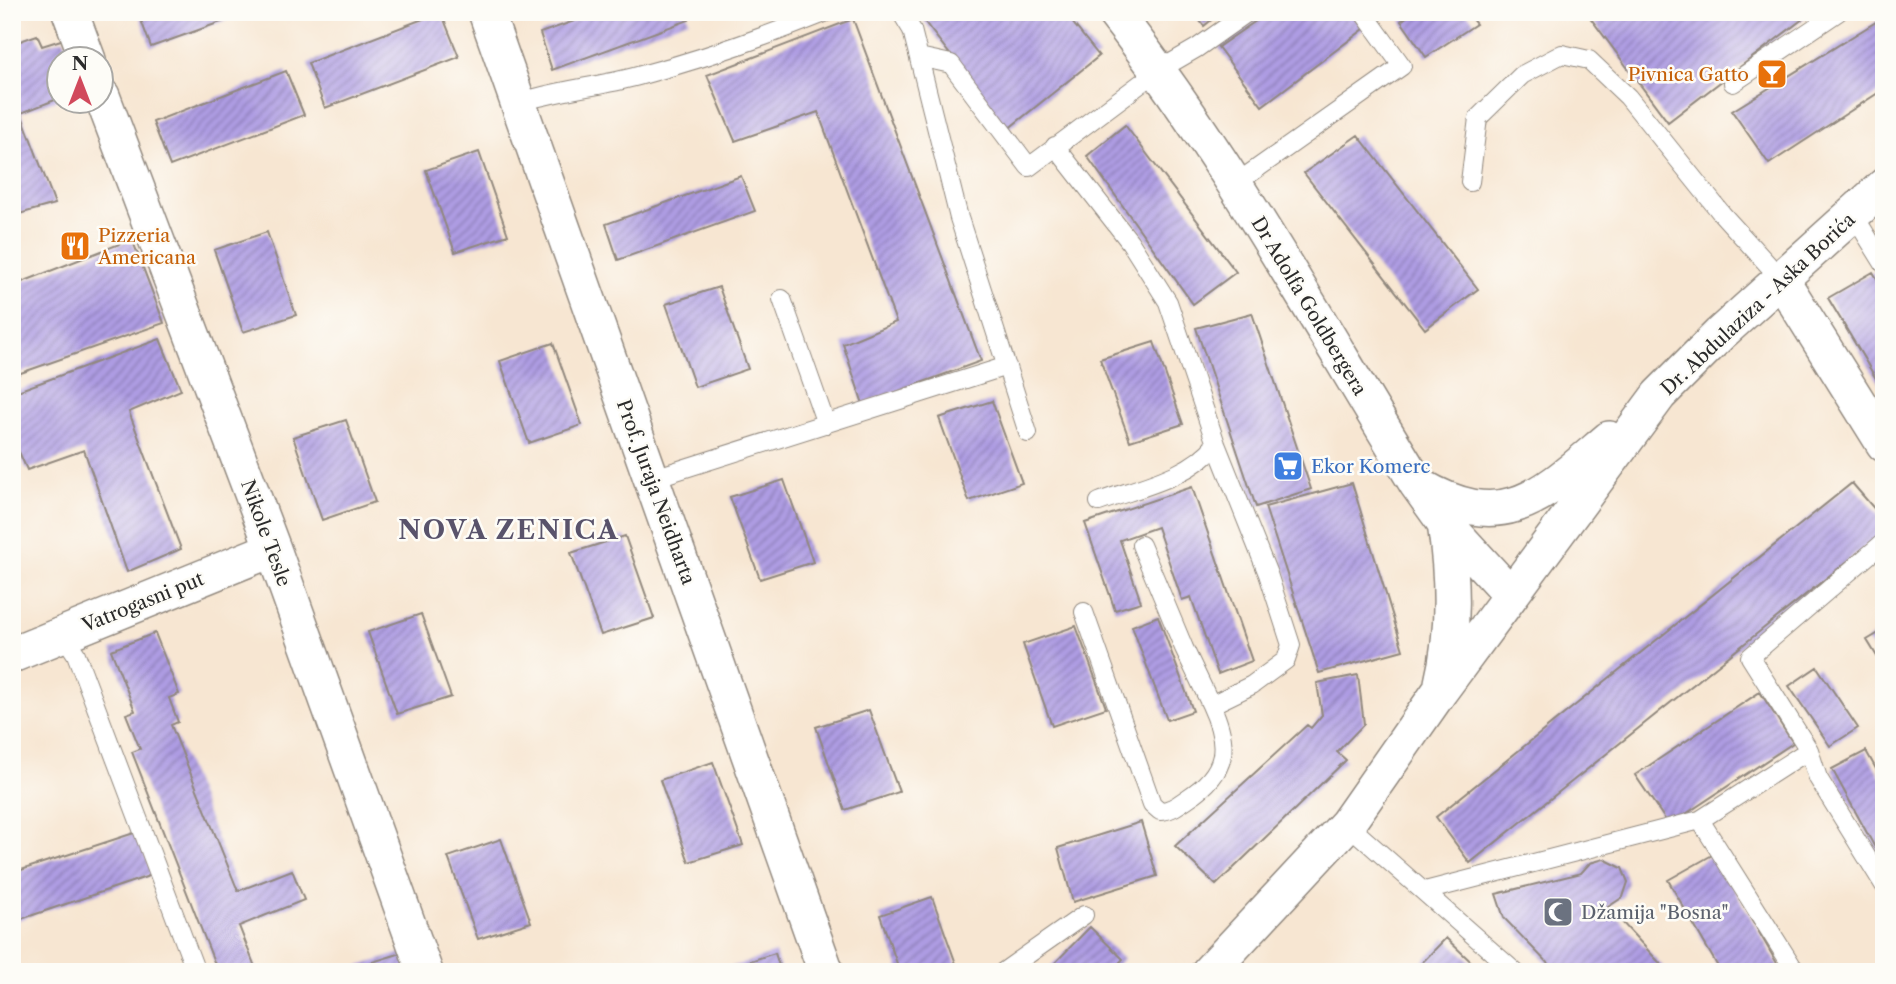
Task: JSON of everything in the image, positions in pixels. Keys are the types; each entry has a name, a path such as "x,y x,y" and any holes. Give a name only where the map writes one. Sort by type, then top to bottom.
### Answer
{"street":[{"path":"70,12 83,46"},
{"name":"Prof. Juraja Neidharta","path":"486,12 826,972"},
{"name":"Dr Adolfa Goldbergera","path":"1114,12 1159,70 1235,184 1417,484 1445,523 1511,595"},
{"name":"Nikole Tesle","path":"110,116 273,549 425,972"},
{"name":"Dr. Abdulaziza - Aska Borića","path":"1440,691 1659,395 1884,186"},
{"path":"1781,279 1884,444"},
{"path":"1417,484 1449,503 1467,508 1490,511 1512,506 1543,491 1577,466 1659,395"},
{"path":"1209,972 1347,824 1440,691 1452,625 1453,599 1445,523"},
{"name":"Vatrogasni put","path":"12,655 273,549"}],"lane":[{"path":"518,103 547,93 635,77 700,59 827,12"},
{"path":"901,12 912,30 959,218 1028,433"},
{"path":"919,57 951,64 1029,167 1159,70 1197,48 1248,12"},
{"path":"1235,184 1402,66 1363,12"},
{"path":"1733,83 1838,12"},
{"path":"1470,182 1478,118 1522,75 1562,54 1589,60 1628,97 1722,214 1781,279"},
{"path":"1055,146 1130,242 1168,302 1216,444 1268,574 1290,645 1286,660 1252,685 1211,705"},
{"path":"1853,214 1884,264"},
{"path":"782,299 826,424"},
{"path":"651,478 1007,366"},
{"path":"1099,502 1181,472 1205,457 1216,444"},
{"path":"1884,542 1750,657 1809,750 1818,778 1884,885"},
{"path":"1084,612 1152,804 1160,811 1168,811 1195,793 1217,772 1224,750 1222,728 1184,648 1141,545"},
{"path":"63,634 76,654 196,972"},
{"path":"1425,891 1700,820 1809,750"},
{"path":"1700,820 1796,972"},
{"path":"1347,824 1515,972"},
{"path":"1003,972 1084,915"}],"building":[{"path":"138,12 246,12 246,13 151,47"},
{"path":"441,12 459,57 325,108 308,63"},
{"path":"600,12 686,12 689,20 552,70 540,33"},
{"path":"917,12 1064,12 1099,56 1008,129"},
{"path":"1193,12 1221,12 1204,26"},
{"path":"1269,12 1352,12 1364,29 1262,106 1218,47"},
{"path":"1414,12 1466,12 1476,24 1426,57 1401,21"},
{"path":"1586,12 1664,12 1670,20 1681,12 1812,12 1668,122"},
{"path":"1884,17 1884,89 1769,164 1732,111"},
{"path":"853,19 981,361 863,404 843,344 896,322 818,112 735,141 707,75"},
{"path":"37,35 42,46 64,39 67,46 46,46 46,103 21,113 55,204 12,216 12,44"},
{"path":"286,71 304,115 170,166 153,122"},
{"path":"1125,125 1236,272 1193,304 1087,156"},
{"path":"1358,135 1478,289 1425,329 1304,173"},
{"path":"479,152 508,235 455,252 426,170"},
{"path":"741,176 755,211 618,260 606,224"},
{"path":"267,232 296,315 243,332 214,250"},
{"path":"132,239 164,323 12,376 12,286"},
{"path":"1873,272 1884,290 1884,392 1828,298"},
{"path":"719,287 748,369 695,387 666,304"},
{"path":"1252,313 1311,489 1256,507 1196,328"},
{"path":"160,339 181,390 129,412 181,549 127,572 84,450 27,470 12,436 12,393"},
{"path":"1154,342 1183,424 1130,441 1100,359"},
{"path":"553,343 582,425 529,443 500,361"},
{"path":"992,401 1022,483 969,501 939,418"},
{"path":"346,420 375,502 322,520 293,437"},
{"path":"784,480 813,562 760,579 730,497"},
{"path":"1352,483 1403,650 1319,673 1265,507"},
{"path":"1852,483 1884,520 1884,532 1470,863 1436,817"},
{"path":"1192,487 1252,661 1218,674 1191,597 1182,600 1157,527 1120,540 1141,602 1115,610 1085,523"},
{"path":"625,536 654,618 601,635 571,553"},
{"path":"421,614 451,697 397,714 368,632"},
{"path":"1158,616 1193,711 1167,720 1132,626"},
{"path":"1076,626 1106,708 1052,726 1023,644"},
{"path":"1884,630 1884,668 1867,640"},
{"path":"155,633 179,694 169,698 178,722 171,725 238,891 292,870 304,900 239,926 257,972 218,972 132,752 140,749 126,714 135,711 111,650"},
{"path":"1817,667 1858,728 1830,746 1789,686"},
{"path":"1358,675 1364,724 1337,752 1346,760 1216,885 1175,846 1307,725 1311,728 1322,715 1317,683"},
{"path":"1760,692 1793,743 1669,825 1635,775"},
{"path":"869,710 899,792 845,810 816,727"},
{"path":"1866,751 1884,783 1884,864 1832,769"},
{"path":"713,762 743,845 689,862 660,780"},
{"path":"1141,822 1157,876 1073,902 1058,848"},
{"path":"137,832 152,875 12,922 12,873"},
{"path":"501,839 531,922 478,939 448,857"},
{"path":"1714,854 1782,972 1721,972 1668,880"},
{"name":"Džamija \"Bosna\"","path":"1604,859 1622,868 1628,882 1623,897 1608,907 1668,972 1556,972 1504,918 1496,894 1581,873 1590,863"},
{"path":"932,897 959,972 900,972 880,915"},
{"path":"1090,927 1123,959 1111,972 1046,972"},
{"path":"1446,938 1482,972 1413,972"},
{"path":"405,952 412,972 343,971"},
{"path":"775,953 781,972 719,972 719,971"}],"place":[{"name":"Pivnica Gatto","path":"1772,74"},
{"name":"Pizzeria Americana","path":"75,246"},
{"name":"Ekor Komerc","path":"1288,466"},
{"name":"Džamija \"Bosna\"","path":"1558,912"}],"district":[{"name":"NOVA ZENICA","path":"509,530"}]}
